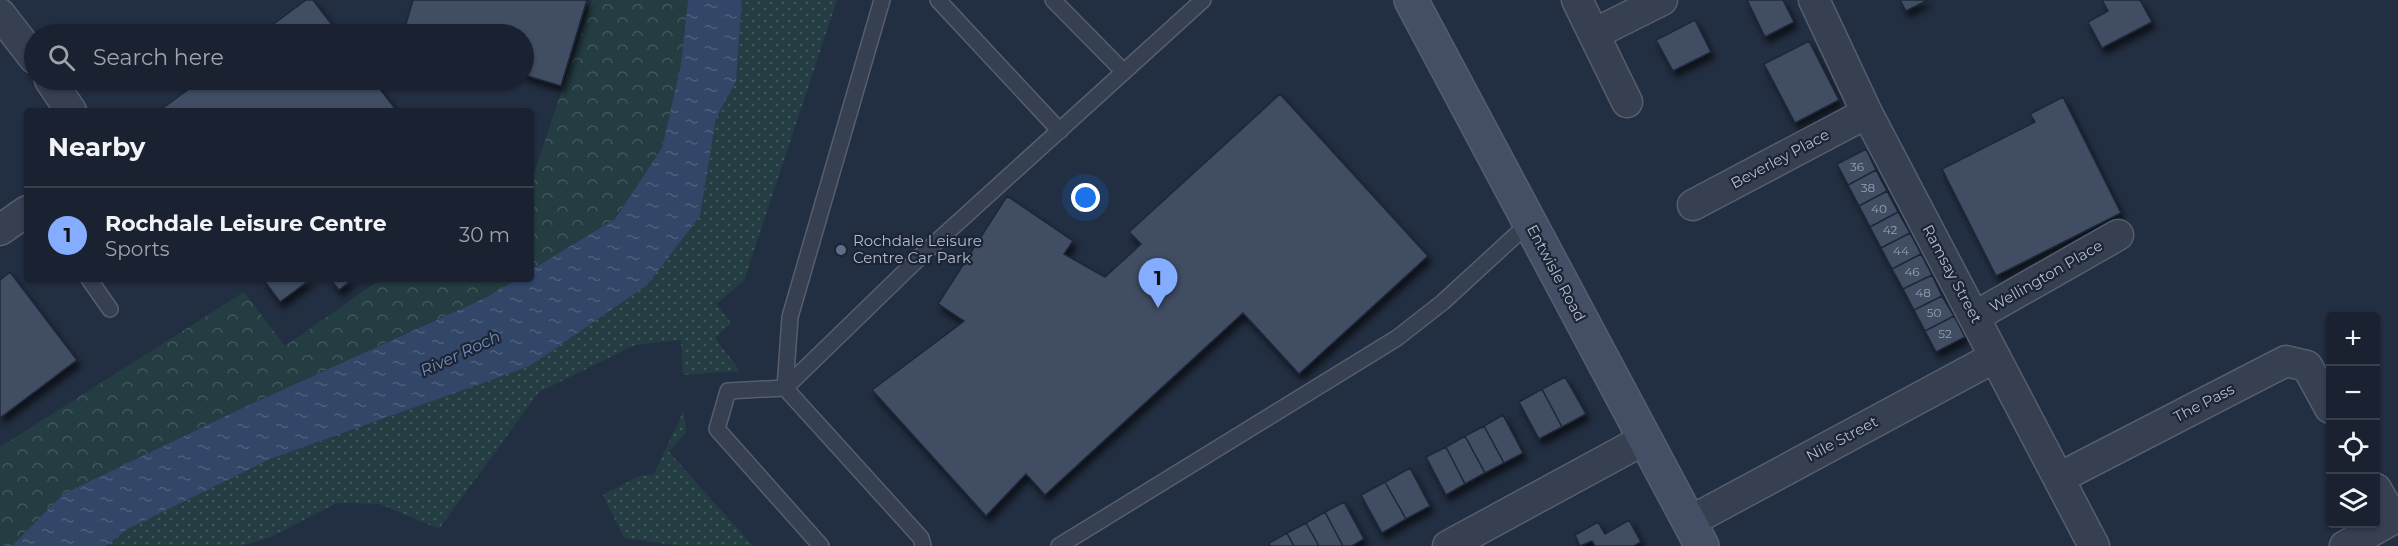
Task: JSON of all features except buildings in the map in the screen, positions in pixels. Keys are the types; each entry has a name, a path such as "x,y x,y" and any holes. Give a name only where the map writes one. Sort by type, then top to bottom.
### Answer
{"main road":[{"name":"Entwisle Road","path":"1411,0 1696,534"}],"street":[{"path":"1577,0 1627,102"},
{"path":"1594,34 1662,0"},
{"name":"Ramsay Street","path":"1814,0 1867,113 2094,546"},
{"path":"0,14 24,45"},
{"path":"57,90 69,108"},
{"name":"Beverley Place","path":"1693,205 1867,113"},
{"path":"0,230 24,213"},
{"name":"Wellington Place","path":"1974,316 2118,235"},
{"name":"Nile Street","path":"1696,534 1995,357"},
{"name":"The Pass","path":"2059,478 2286,361 2307,366 2326,399"},
{"path":"1448,546 1644,439"},
{"path":"2345,546 2395,518 2380,495"}],"lane":[{"path":"882,0 790,317 785,388 921,538 923,546"},
{"path":"938,0 1060,131"},
{"path":"1053,0 1124,72"},
{"path":"821,546 717,429 728,392 785,388 921,256 1203,0"},
{"path":"1059,546 1397,338 1443,302 1530,223"},
{"path":"91,282 110,309"}],"green space":[{"path":"592,0 688,0 681,64 662,148 615,219 534,268 534,173"},
{"path":"742,0 837,0 744,281 716,304 731,323 715,338 740,371 683,375 681,340 635,345 539,392 439,529 380,504 337,503 271,537 241,546 106,546 126,530 270,459 530,366 646,285 700,216 716,118 736,81"},
{"path":"377,282 512,282 487,297 251,404 63,494 12,546 0,546 0,447 244,292 285,346"},
{"path":"684,410 686,432 669,452 753,546 680,546 624,538 603,495 639,476 654,474"}],"water":[{"name":"River Roch","path":"688,0 742,0 736,81 716,118 700,216 647,285 530,366 270,459 126,530 106,546 12,546 63,494 251,404 487,297 512,282 534,282 534,268 615,219 662,148 681,64"}],"place":[{"name":"Rochdale Leisure Centre Car Park","path":"841,250"},
{"name":"Rochdale Leisure Centre","path":"1158,308"}]}
